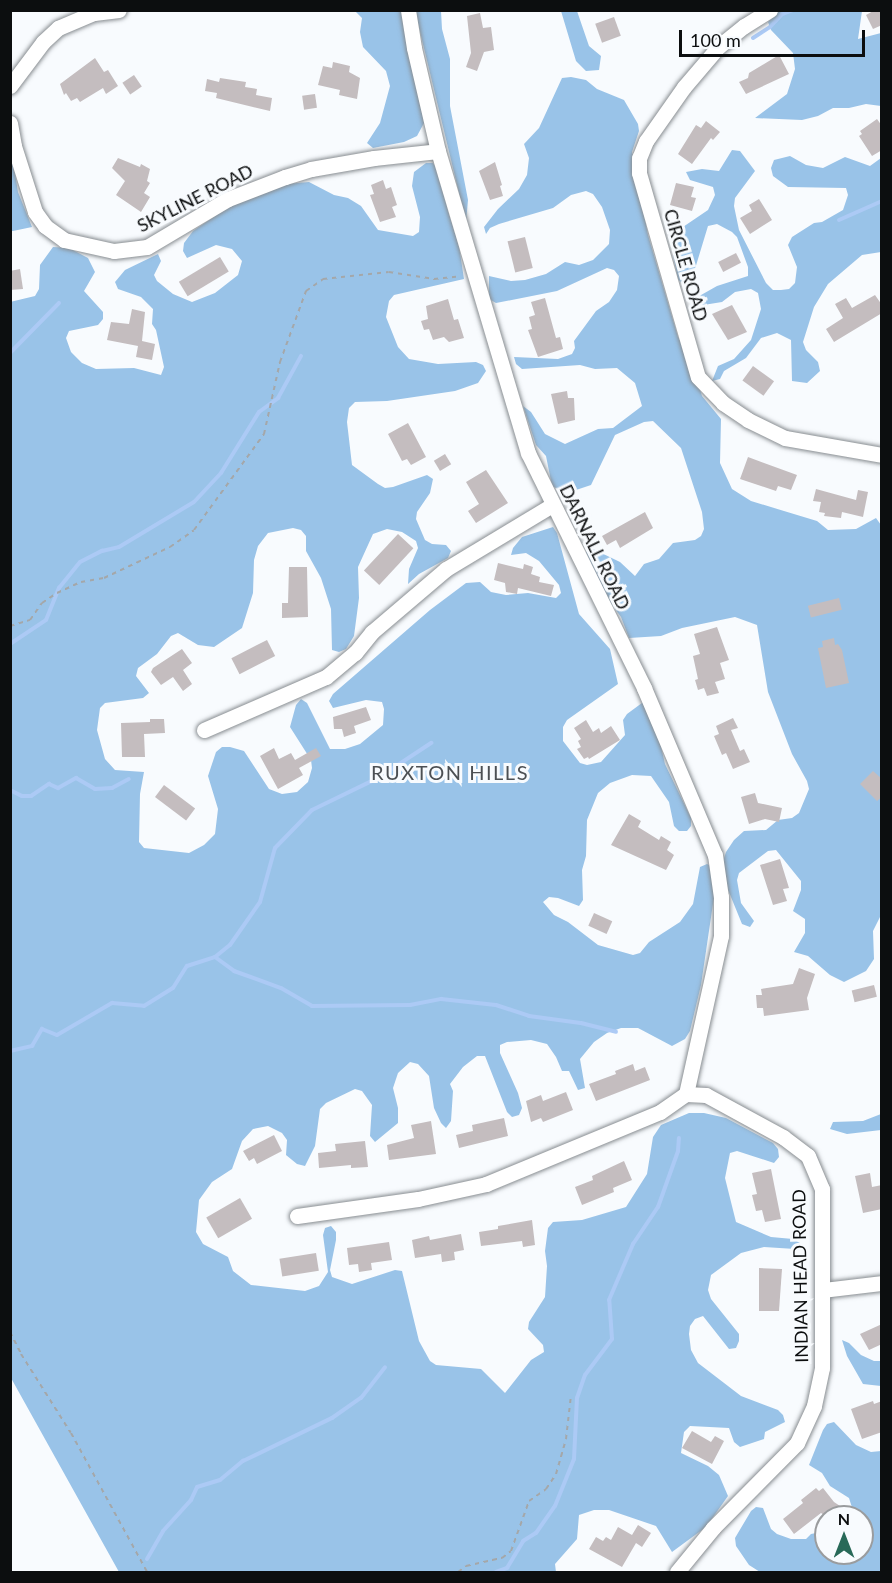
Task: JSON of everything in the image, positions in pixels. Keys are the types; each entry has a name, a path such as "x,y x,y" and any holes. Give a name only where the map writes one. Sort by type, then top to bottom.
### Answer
{"street":[{"path":"10,86 43,42 58,28 94,13 119,10"},
{"name":"DARNALL ROAD","path":"408,10 414,48 438,151 528,453 644,688 715,855 721,897 721,936 686,1094"},
{"name":"CIRCLE ROAD","path":"770,10 744,26 719,46 684,87 646,141 639,158 639,173 698,377 723,403 748,420 785,438 882,455"},
{"name":"SKYLINE ROAD","path":"10,123 14,147 35,212 45,226 64,240 114,251 147,247 228,199 285,177 311,169 374,158 438,151"},
{"path":"204,730 326,677 446,569 552,505"},
{"path":"297,1216 418,1199 486,1184 660,1112 686,1094"},
{"name":"INDIAN HEAD ROAD","path":"677,1572 713,1528 797,1443 814,1407 822,1368 822,1189 808,1156 783,1137 706,1095 686,1094"},
{"path":"823,1290 882,1283"}],"path":[{"path":"10,626 30,620 42,603 57,593 81,582 104,578 170,547 194,530 264,434 280,362 306,291 323,279 389,272 434,279 474,272"},
{"path":"10,1332 21,1354 71,1433 147,1572"},
{"path":"458,1572 466,1566 502,1558 511,1551 529,1501 546,1490 556,1474 567,1439 572,1395"}],"shaded area":[{"path":"780,10 862,11 858,39 881,33 881,106 866,104 849,108 833,108 818,116 802,120 755,118 787,94 795,69 793,53 771,30 768,22"},
{"path":"355,11 403,11 424,123 417,136 404,142 373,148 367,143 380,123 390,86 386,71 363,47 360,32 362,18"},
{"path":"415,11 441,11 442,29 450,59 450,106 468,200 466,222"},
{"path":"561,11 577,11 589,46 601,56 599,70 586,71 576,61"},
{"path":"562,78 586,80 597,89 624,100 638,124 639,131 632,152 648,235 678,337 690,357 702,396 721,419 720,463 732,489 751,501 817,521 828,530 856,529 876,518 881,525 881,915 873,931 874,959 866,971 844,982 830,975 808,956 794,952 805,933 805,919 793,911 801,890 801,881 776,850 768,851 739,873 737,880 741,903 754,921 750,927 742,924 722,875 721,867 726,852 734,840 744,831 766,830 778,820 792,818 799,813 809,789 792,754 768,692 757,625 735,617 682,628 661,636 629,638 621,617 603,593 586,552 593,549 620,562 635,576 644,564 659,559 673,543 695,540 701,536 704,529 702,512 681,448 653,421 644,422 615,435 591,485 576,490 558,489 552,486 546,456 536,445 523,406 531,412 545,434 565,444 598,429 613,428 642,406 635,383 617,368 595,369 580,365 522,369 516,364 514,357 558,359 572,354 575,348 574,341 596,311 609,302 617,290 619,276 614,270 607,268 557,291 496,303 489,299 489,276 511,281 525,280 546,274 565,262 579,265 593,260 609,244 610,230 602,207 593,194 586,191 571,195 553,208 499,224 490,228 486,234 484,227 498,209 519,189 527,175 529,158 524,144 539,128"},
{"path":"10,143 18,192 32,227 13,231 10,231"},
{"path":"732,150 740,151 755,171 735,198 734,206 739,230 766,283 773,290 789,289 795,283 797,267 788,245 792,237 814,223 822,222 843,210 848,195 846,188 788,187 773,176 771,168 774,160 790,156 806,165 823,168 845,157 870,166 881,158 881,252 862,255 828,284 814,307 803,342 806,350 818,362 820,371 807,383 792,381 791,340 777,333 761,338 746,358 724,371 720,379 712,381 718,366 734,359 751,340 761,309 758,293 751,289 735,292 722,302 691,307 694,299 717,286 748,276 748,267 737,237 732,232 717,224 708,226 691,282 683,285 678,279 673,255 680,229 708,210 715,195 713,187 690,180 686,172 702,169 719,171"},
{"path":"426,163 433,163 441,175 448,211 459,246 464,279 394,295 389,301 386,317 398,347 409,359 438,364 476,362 483,365 486,371 478,383 455,391 387,401 355,402 349,408 347,422 352,465 378,484 385,488 427,475 433,479 430,493 417,512 416,519 425,540 432,544 446,545 451,551 448,558 419,574 408,584 409,569 418,548 416,541 402,532 387,529 373,534 358,567 359,598 354,636 346,649 339,652 332,650 331,609 321,578 306,551 306,536 301,530 293,528 268,533 258,546 254,560 253,593 242,628 214,647 198,645 178,633 171,636 157,654 138,668 136,676 149,693 143,698 105,703 100,708 97,730 105,759 115,770 144,772 140,794 139,842 144,848 189,853 204,845 215,834 218,809 208,776 216,752 222,747 244,751 269,789 282,794 297,792 308,782 312,768 311,760 290,727 296,705 301,699 307,703 330,749 345,749 360,744 383,725 382,702 366,700 333,708 329,701 333,694 430,610 466,583 480,582 491,592 506,595 528,593 556,598 561,593 559,585 539,561 526,553 511,555 513,548 522,537 553,527 557,533 579,614 610,649 618,684 567,720 563,727 563,741 580,763 587,765 601,762 625,735 623,720 627,714 646,700 655,720 665,764 691,818 691,826 687,831 679,831 674,826 669,802 651,776 632,775 610,783 598,793 587,820 586,856 582,870 583,900 579,906 549,897 543,902 554,915 568,922 598,945 633,955 640,953 649,942 680,922 693,904 700,867 707,864 713,867 714,897 701,985 690,1031 685,1039 672,1046 638,1028 621,1028 607,1033 594,1042 580,1059 585,1088 578,1090 569,1071 562,1071 547,1044 531,1040 507,1042 500,1045 500,1053 518,1093 522,1108 519,1115 512,1117 507,1112 485,1056 477,1056 463,1067 450,1084 453,1091 451,1121 446,1128 434,1108 429,1076 418,1064 410,1062 398,1073 393,1088 398,1108 398,1123 375,1142 370,1136 372,1105 362,1091 355,1089 326,1103 320,1109 315,1146 305,1166 297,1164 286,1155 287,1140 282,1133 268,1126 253,1129 242,1141 232,1169 212,1182 199,1200 196,1232 203,1244 228,1257 233,1271 251,1285 305,1291 319,1286 328,1272 323,1235 325,1228 331,1226 336,1232 330,1270 332,1277 352,1284 395,1270 402,1271 419,1341 430,1361 436,1365 481,1369 505,1393 531,1360 544,1352 543,1345 528,1329 529,1322 545,1297 547,1266 545,1251 548,1228 553,1222 582,1220 626,1207 647,1174 653,1137 661,1125 689,1113 704,1113 726,1118 773,1143 778,1149 779,1157 774,1163 737,1151 730,1153 725,1178 736,1222 771,1237 793,1239 800,1243 795,1249 764,1247 741,1253 711,1275 708,1290 711,1299 739,1334 739,1341 736,1348 729,1349 703,1316 695,1319 690,1326 691,1350 698,1363 741,1396 778,1410 785,1422 765,1432 764,1439 740,1447 734,1442 729,1428 690,1426 684,1432 681,1453 708,1466 719,1475 728,1496 706,1527 672,1552 656,1526 609,1510 594,1510 579,1515 577,1539 555,1564 556,1572 119,1572 11,1378 10,302 35,296 39,289 40,265 53,247 69,248 88,258 95,272 84,291 103,312 103,319 98,325 69,331 66,338 71,352 82,363 96,369 134,368 161,375 164,367 156,330 152,324 153,309 141,297 118,289 115,282 125,270 158,254 161,261 154,275 157,281 173,294 192,302 215,293 238,275 242,261 232,249 216,245 187,258 183,251 184,243 193,231 249,193 285,184 309,182 334,195 348,198 361,206 378,230 413,236 419,232 420,217 412,186 414,172"},
{"path":"881,1114 881,1130 847,1134 830,1129 833,1122 863,1121"},
{"path":"842,1340 849,1343 861,1355 874,1361 881,1361 881,1386 863,1384 847,1356"},
{"path":"834,1422 856,1445 871,1452 881,1451 881,1572 760,1572 749,1565 736,1546 735,1538 751,1511 756,1507 763,1508 771,1529 777,1534 791,1539 806,1539 814,1533 814,1565 874,1565 874,1505 851,1505 849,1498 830,1486 822,1473 809,1465 827,1424"}],"building":[{"path":"875,10 882,10 882,25 873,29 866,15"},
{"path":"480,13 483,28 491,27 494,50 484,52 477,71 466,67 471,53 467,16"},
{"path":"614,17 621,36 602,43 595,24"},
{"path":"779,55 789,74 746,94 739,82 748,78 749,73"},
{"path":"95,58 104,72 108,70 118,86 106,94 103,88 80,102 77,98 71,101 66,93 64,95 60,84"},
{"path":"333,62 350,66 349,72 360,78 357,99 339,95 340,90 318,85 323,66 332,68"},
{"path":"134,75 142,87 130,94 122,83"},
{"path":"220,78 246,82 245,87 257,89 256,95 272,98 270,111 216,98 217,93 205,91 207,79 219,82"},
{"path":"315,94 317,108 304,110 302,96"},
{"path":"877,119 882,126 882,150 872,156 859,136 862,134 860,131"},
{"path":"706,121 720,132 713,140 711,138 692,164 678,154 696,125 701,128"},
{"path":"118,158 140,167 141,164 150,169 147,181 150,183 144,193 150,197 141,212 116,195 125,181 112,168"},
{"path":"495,162 503,196 490,200 479,171"},
{"path":"383,180 386,189 391,187 397,205 392,207 396,217 380,222 370,195 374,194 371,185"},
{"path":"676,183 694,187 691,197 696,198 692,211 670,205"},
{"path":"759,199 772,220 750,234 740,218 752,211 749,205"},
{"path":"525,237 533,268 515,272 508,241"},
{"path":"736,253 741,263 723,272 718,262"},
{"path":"220,257 229,272 188,296 179,282"},
{"path":"20,269 23,289 10,290 10,271"},
{"path":"875,295 882,305 882,313 834,342 826,329 843,318 835,304 846,298 852,308"},
{"path":"545,298 556,338 560,337 563,349 538,357 528,330 532,329 529,317 535,315 531,302"},
{"path":"448,299 454,320 458,319 464,338 449,342 444,337 433,340 429,329 424,330 421,321 428,319 426,306"},
{"path":"732,305 747,332 728,340 712,314"},
{"path":"132,309 145,312 142,341 155,344 152,360 136,357 138,346 107,340 111,322 129,324"},
{"path":"753,366 774,381 763,396 742,381"},
{"path":"567,391 568,398 574,398 575,420 558,424 551,394"},
{"path":"408,423 426,457 411,465 407,459 402,461 388,434"},
{"path":"445,454 451,464 440,471 434,461"},
{"path":"748,457 797,475 791,490 778,486 776,491 740,479"},
{"path":"486,470 508,503 476,523 468,511 479,504 466,482"},
{"path":"816,489 856,500 858,490 868,492 863,517 842,512 841,518 824,516 825,513 819,512 821,502 813,501"},
{"path":"645,512 653,528 620,548 616,540 607,545 602,536"},
{"path":"398,534 413,548 379,585 364,571"},
{"path":"498,563 523,569 524,564 533,567 531,574 540,577 539,582 554,585 551,596 518,588 517,594 506,592 505,583 494,580"},
{"path":"289,567 307,567 308,617 282,618 282,603 288,603"},
{"path":"839,598 842,610 811,617 808,606"},
{"path":"717,627 729,660 720,663 725,679 715,682 719,693 707,696 704,688 698,690 695,680 698,679 693,656 700,654 694,634"},
{"path":"834,638 835,645 838,644 842,650 849,683 826,688 818,648 823,647 822,641"},
{"path":"267,640 275,656 240,674 231,658"},
{"path":"182,649 192,663 183,670 192,684 183,691 173,677 161,685 151,672 153,668"},
{"path":"366,707 371,720 354,726 356,733 344,737 342,729 334,729 333,717"},
{"path":"733,718 738,728 731,730 740,751 744,749 750,762 733,769 726,753 722,755 714,736 719,734 716,726"},
{"path":"150,719 164,719 165,733 144,734 145,757 122,757 121,723 150,722"},
{"path":"586,720 593,732 599,728 601,733 611,726 620,740 589,759 588,757 584,759 577,749 581,747 578,741 581,739 574,728"},
{"path":"274,748 279,759 291,753 295,760 316,748 321,756 299,768 303,775 278,789 260,756"},
{"path":"873,771 882,779 882,797 877,801 860,784"},
{"path":"164,785 195,808 186,820 155,797"},
{"path":"755,793 758,803 782,808 779,822 765,819 749,824 741,797"},
{"path":"629,814 641,821 638,827 659,840 661,836 671,842 667,850 674,855 666,870 611,845"},
{"path":"780,859 789,888 783,889 787,901 773,905 760,865"},
{"path":"594,913 612,921 607,934 588,926"},
{"path":"799,968 815,974 807,998 809,1010 764,1016 763,1008 757,1008 756,995 762,995 761,989 793,984"},
{"path":"874,985 877,997 855,1002 852,991"},
{"path":"633,1064 635,1071 645,1067 650,1080 596,1101 589,1084 616,1074 615,1071"},
{"path":"566,1092 573,1110 543,1122 541,1118 531,1122 526,1101 541,1095 543,1101"},
{"path":"504,1118 508,1136 459,1148 456,1135 473,1131 472,1125"},
{"path":"431,1121 436,1154 389,1160 387,1145 414,1138 411,1125"},
{"path":"274,1135 282,1151 257,1164 254,1158 249,1161 243,1151"},
{"path":"365,1141 368,1167 351,1168 351,1165 319,1168 318,1153 336,1151 335,1144"},
{"path":"624,1161 632,1180 613,1188 614,1192 582,1205 575,1187 593,1180 592,1176"},
{"path":"771,1169 781,1219 765,1222 762,1210 756,1211 752,1195 757,1194 752,1173"},
{"path":"870,1173 872,1187 882,1185 882,1209 863,1213 855,1176"},
{"path":"240,1198 252,1219 218,1238 206,1218"},
{"path":"532,1220 535,1245 523,1247 522,1241 481,1246 479,1232"},
{"path":"461,1234 464,1250 454,1252 455,1260 442,1262 441,1254 415,1258 412,1240 429,1236 430,1240"},
{"path":"389,1242 392,1260 371,1263 372,1270 359,1272 358,1264 349,1265 347,1248"},
{"path":"316,1253 319,1271 282,1277 279,1259"},
{"path":"759,1268 782,1269 779,1311 759,1311"},
{"path":"882,1324 882,1344 869,1350 860,1334"},
{"path":"873,1401 874,1404 882,1401 882,1432 862,1439 851,1409"},
{"path":"692,1431 711,1442 715,1436 724,1441 712,1464 682,1448"},
{"path":"816,1488 819,1491 823,1488 838,1505 814,1505 814,1518 794,1534 783,1519 803,1503 801,1500"},
{"path":"638,1525 651,1533 642,1547 636,1543 622,1567 589,1549 596,1537 603,1541 606,1537 611,1540 618,1527 632,1535"}],"waterway":[{"path":"753,38 770,27 782,14 793,10"},
{"path":"839,220 882,201"},
{"path":"10,353 59,303"},
{"path":"10,644 46,620 59,588 80,562 102,551 119,547 194,502 221,473 259,412 278,398 301,356"},
{"path":"10,1051 32,1046 42,1029 57,1035 112,1003 144,1006 173,988 187,966 215,957 230,945 260,902 275,848 312,810 378,778 431,743"},
{"path":"10,790 22,796 31,796 49,784 58,788 76,778 95,789 112,788 129,779"},
{"path":"215,957 234,971 281,988 312,1006 410,1005 441,999 496,1005 529,1016 581,1023 616,1032"},
{"path":"496,1572 507,1568 523,1541 536,1533 555,1506 574,1459 577,1398 585,1375 612,1339 609,1300 633,1244 658,1207 678,1151 679,1138"},
{"path":"147,1559 163,1531 191,1500 197,1487 220,1480 243,1461 332,1418 361,1398 385,1367"}],"district":[{"name":"RUXTON HILLS","path":"450,772"}]}
